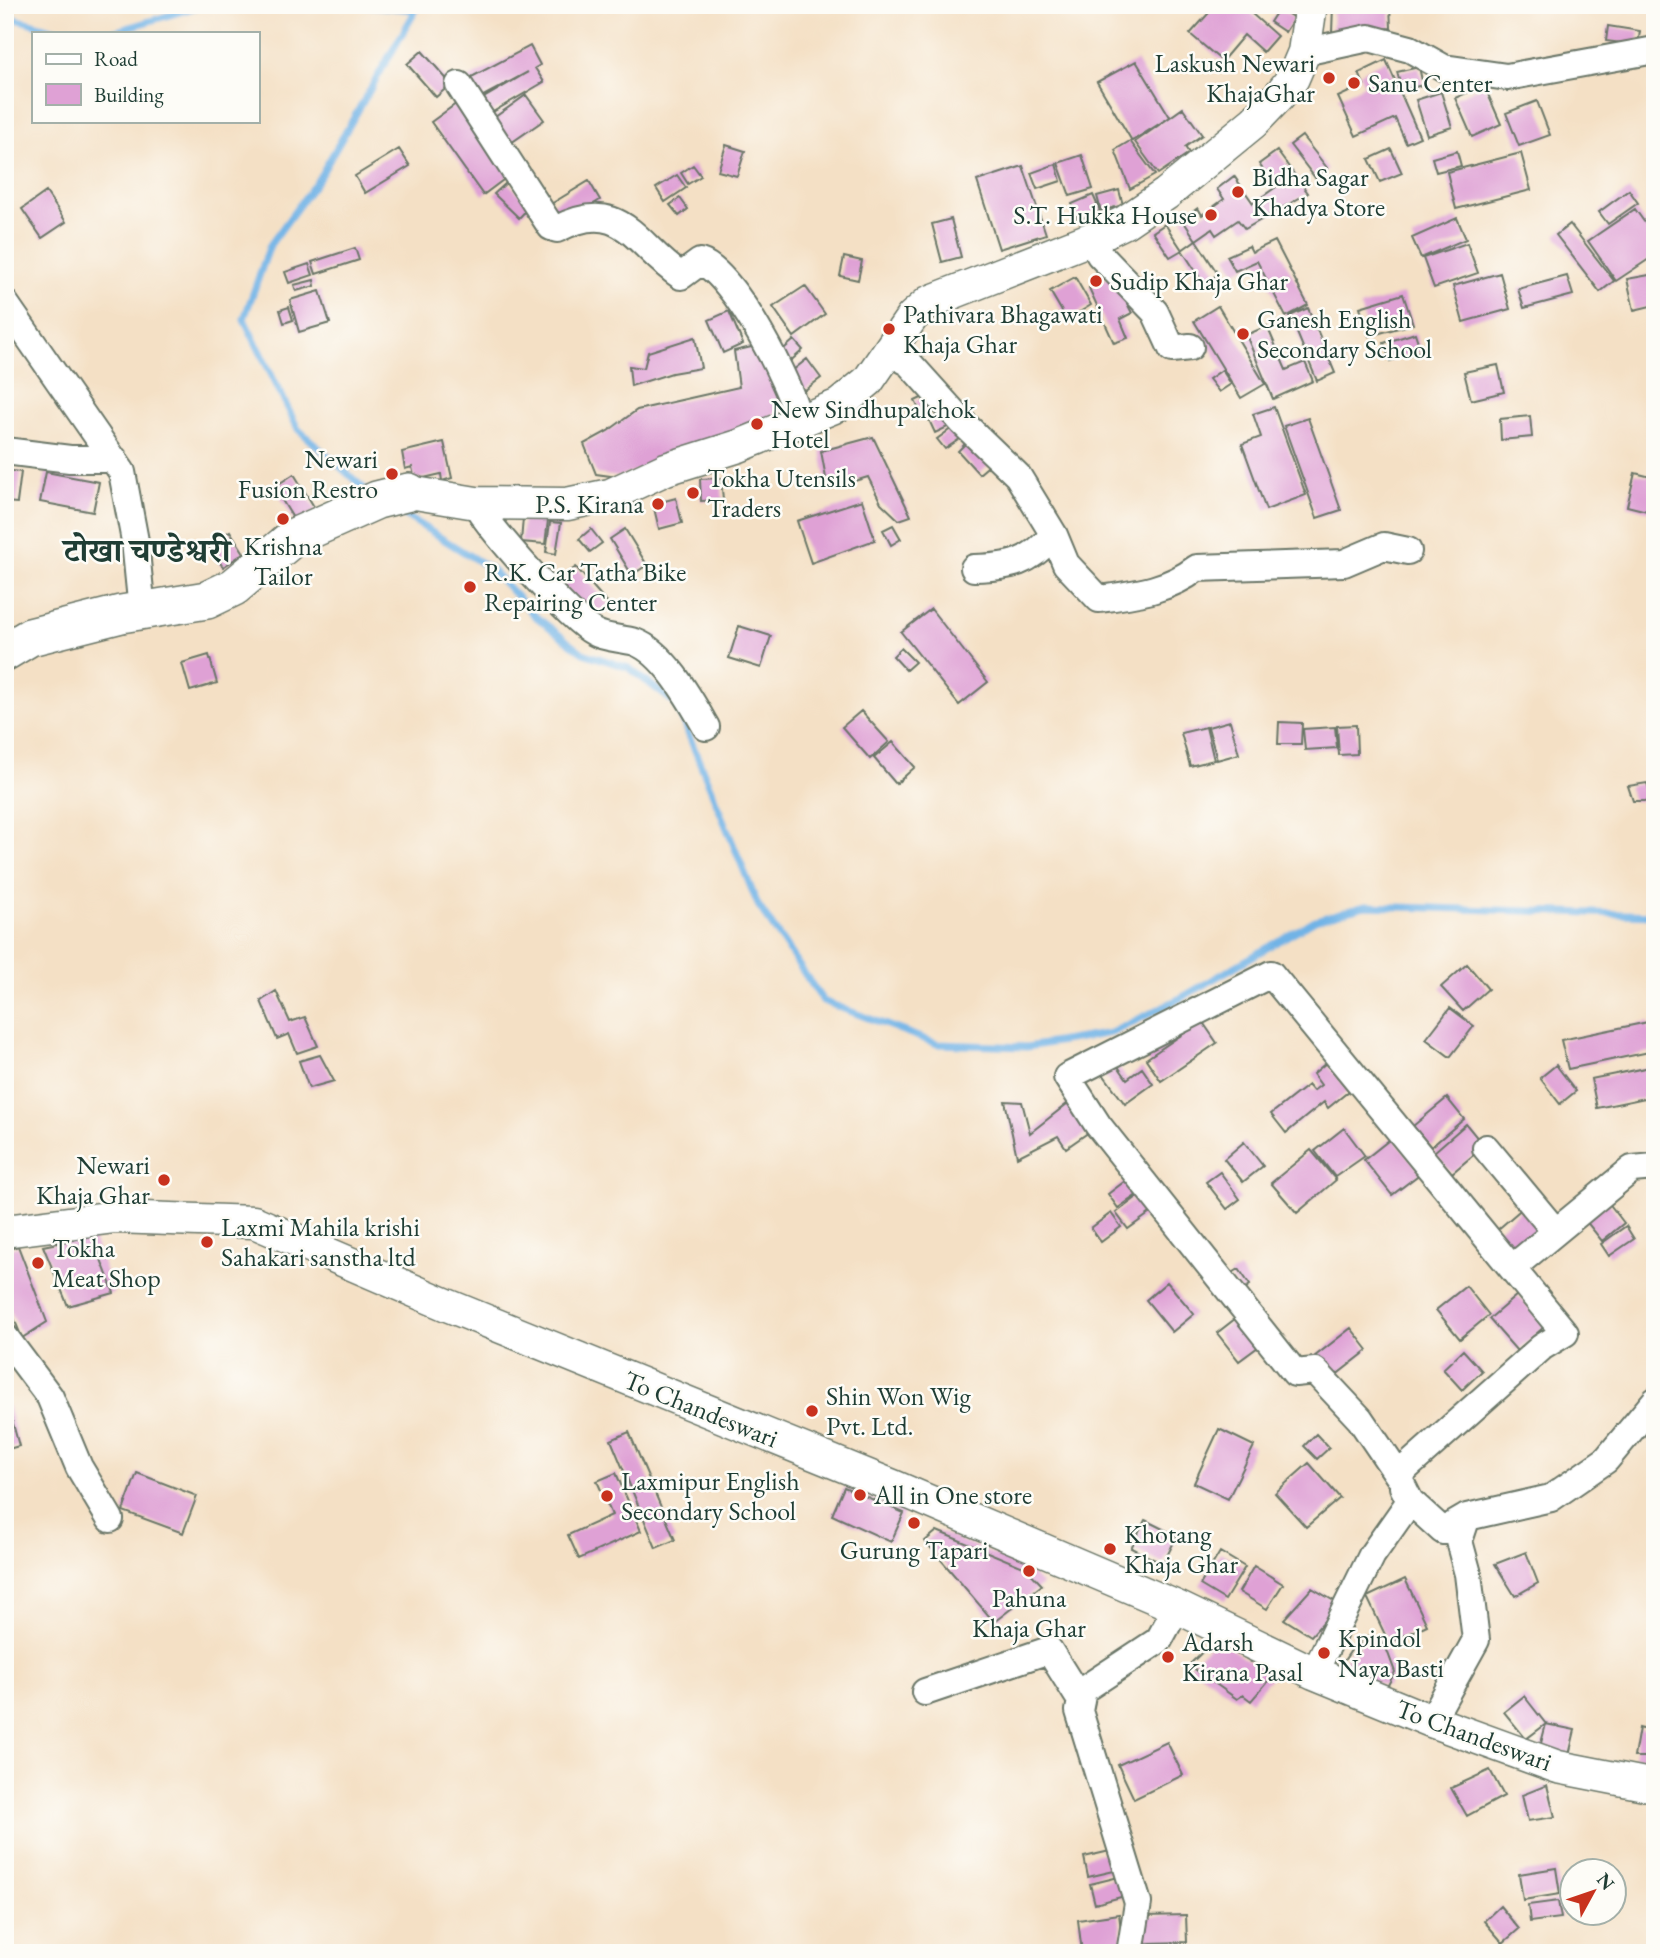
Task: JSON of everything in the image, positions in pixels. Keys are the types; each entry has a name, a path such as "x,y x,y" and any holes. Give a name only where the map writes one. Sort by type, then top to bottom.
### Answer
{"main road":[{"path":"5,652 30,637 142,611 207,600 234,587 294,537 377,500 409,492"}],"street":[{"path":"409,492 476,503 567,504 591,501 666,469 800,422 854,396 889,352 912,317 929,302 1090,239 1125,222 1166,194 1254,122 1293,78 1304,52 1311,5"},
{"path":"1304,52 1369,38 1410,49 1444,68 1507,77 1655,50"},
{"path":"459,85 551,227 557,229 584,217 603,217 636,233 681,276 700,262 710,267 745,308 795,402 800,422"},
{"path":"1090,239 1100,255 1155,312 1172,349 1190,347"},
{"path":"5,303 122,472 142,611"},
{"path":"889,352 908,362 963,423 1018,476 1054,535 1066,564 1099,599 1153,591 1179,582 1197,568 1344,563 1384,546 1408,551"},
{"path":"5,450 70,458 114,459"},
{"path":"476,503 491,527 575,618 594,632 637,643 657,658 682,686 706,727"},
{"path":"974,568 1004,567 1037,555 1054,535"},
{"path":"1398,1475 1542,1347 1565,1334 1271,974 1067,1077 1098,1125 1295,1373 1315,1371 1360,1419 1398,1475 1410,1501 1443,1531 1467,1517 1551,1498 1606,1460 1655,1401"},
{"path":"1486,1147 1555,1231"},
{"path":"1512,1268 1632,1169 1655,1167"},
{"name":"To Chandeswari","path":"5,1231 115,1217 254,1222 447,1306 893,1486 1177,1607 1314,1673 1431,1721 1559,1767 1655,1786"},
{"path":"5,1337 50,1397 79,1467 110,1519"},
{"path":"1314,1673 1372,1555 1410,1501"},
{"path":"1431,1721 1476,1640 1468,1574 1459,1541 1467,1517"},
{"path":"1130,1953 1138,1903 1079,1711 1083,1690 1159,1640 1177,1607"},
{"path":"925,1692 1049,1650 1081,1701"}],"building":[{"path":"1216,5 1242,5 1277,36 1263,52 1244,35 1222,61 1190,34"},
{"path":"1333,5 1390,5 1391,28 1332,33"},
{"path":"1279,8 1294,18 1285,32 1270,22"},
{"path":"1608,26 1640,31 1638,45 1606,41"},
{"path":"530,46 540,65 535,68 544,82 486,116 477,102 528,72 474,101 464,81"},
{"path":"422,51 451,84 436,97 407,64"},
{"path":"1386,60 1420,137 1406,143 1395,118 1356,136 1338,97 1364,85 1359,73"},
{"path":"1136,61 1170,117 1132,141 1097,82"},
{"path":"1419,67 1423,85 1402,90 1397,72"},
{"path":"1484,85 1501,124 1472,137 1455,98"},
{"path":"1441,92 1452,127 1427,135 1416,100"},
{"path":"526,95 544,120 505,147 488,122"},
{"path":"460,101 511,174 483,195 431,122"},
{"path":"1537,101 1550,135 1519,146 1506,113"},
{"path":"1183,108 1202,135 1185,147 1189,153 1158,174 1135,142"},
{"path":"1302,136 1328,169 1316,179 1290,145"},
{"path":"1130,141 1155,175 1130,189 1115,150"},
{"path":"726,145 745,151 737,176 718,171"},
{"path":"399,149 410,166 365,193 355,176"},
{"path":"1391,149 1402,173 1380,182 1369,159"},
{"path":"1277,151 1308,193 1245,229 1238,220 1216,235 1212,229 1196,240 1182,219 1198,208 1202,215 1224,199 1217,189 1234,176 1253,203 1276,187 1259,164"},
{"path":"1457,151 1461,166 1436,172 1432,158"},
{"path":"1521,153 1531,190 1456,209 1447,172"},
{"path":"1082,155 1093,189 1070,196 1058,163"},
{"path":"1056,164 1061,181 1037,189 1031,173"},
{"path":"693,165 701,176 688,184 681,173"},
{"path":"1023,166 1046,234 999,249 977,181"},
{"path":"677,175 686,188 665,202 656,188"},
{"path":"589,181 600,200 563,223 551,204"},
{"path":"507,182 531,205 519,218 494,194"},
{"path":"1119,190 1123,205 1101,211 1097,196"},
{"path":"1629,190 1638,203 1608,224 1599,212"},
{"path":"46,192 66,222 42,238 22,209"},
{"path":"1093,195 1100,211 1078,220 1072,204"},
{"path":"680,198 688,209 679,216 670,205"},
{"path":"1635,209 1655,237 1655,255 1616,281 1588,241"},
{"path":"1457,218 1466,239 1421,258 1412,238"},
{"path":"951,219 961,257 942,262 932,224"},
{"path":"1165,224 1182,250 1170,257 1153,232"},
{"path":"1570,224 1614,281 1600,292 1556,235"},
{"path":"1196,240 1218,274 1204,284 1182,250"},
{"path":"1275,241 1308,305 1286,317 1257,261 1235,271 1227,256 1249,246 1252,252"},
{"path":"1467,243 1478,273 1434,288 1423,258"},
{"path":"355,248 359,260 316,274 312,262"},
{"path":"844,257 862,261 858,280 840,276"},
{"path":"309,264 313,275 289,283 285,272"},
{"path":"1500,273 1510,309 1463,322 1453,286"},
{"path":"1655,274 1655,305 1634,310 1627,279"},
{"path":"1112,275 1132,313 1120,319 1128,338 1114,343 1089,288"},
{"path":"1567,276 1573,295 1524,308 1518,289"},
{"path":"1075,277 1091,305 1067,320 1050,291"},
{"path":"314,280 315,286 296,291 294,285"},
{"path":"805,286 825,314 794,337 773,307"},
{"path":"320,291 330,323 299,332 290,300"},
{"path":"1403,294 1413,324 1369,336 1360,307"},
{"path":"1218,306 1265,384 1241,398 1194,321"},
{"path":"289,307 293,320 284,323 280,310"},
{"path":"1308,308 1335,373 1317,381 1290,316"},
{"path":"729,311 743,344 723,353 709,320"},
{"path":"1267,326 1286,370 1305,362 1313,381 1273,399 1246,335"},
{"path":"1415,333 1421,351 1390,361 1384,343"},
{"path":"695,337 701,368 672,373 631,386 629,366 644,368 648,352"},
{"path":"794,340 803,350 787,364 778,354"},
{"path":"756,346 786,405 756,427 618,477 596,474 584,444 637,410 739,387 734,351"},
{"path":"807,359 821,378 801,393 787,375"},
{"path":"1498,365 1504,392 1471,400 1464,372"},
{"path":"1222,370 1231,384 1219,392 1209,379"},
{"path":"930,394 936,405 921,413 915,401"},
{"path":"1274,407 1306,495 1266,510 1242,444 1261,437 1253,414"},
{"path":"949,410 956,423 935,433 929,420"},
{"path":"1530,416 1532,437 1501,440 1500,419"},
{"path":"1308,418 1341,510 1317,518 1284,426"},
{"path":"959,423 967,434 945,449 937,439"},
{"path":"873,437 911,516 899,520 881,503 868,477 828,489 821,451"},
{"path":"971,438 993,462 979,474 958,451"},
{"path":"444,442 452,478 442,481 441,474 415,480 412,467 405,469 402,452"},
{"path":"5,470 21,472 17,503 5,502"},
{"path":"46,472 99,482 93,512 40,502"},
{"path":"1635,473 1655,478 1655,513 1627,506"},
{"path":"294,474 316,510 296,523 274,487"},
{"path":"721,478 723,500 701,501 700,479"},
{"path":"676,498 682,523 659,529 653,504"},
{"path":"862,500 875,540 811,563 797,521"},
{"path":"523,518 548,520 545,544 521,542"},
{"path":"550,522 561,523 556,554 546,552"},
{"path":"893,525 901,539 891,545 883,530"},
{"path":"591,529 602,543 590,552 579,539"},
{"path":"625,529 647,565 632,575 610,539"},
{"path":"230,531 244,553 223,567 209,546"},
{"path":"576,567 610,606 593,621 558,580"},
{"path":"931,609 988,682 959,705 901,632"},
{"path":"739,626 771,636 761,668 729,658"},
{"path":"901,648 915,662 906,670 893,656"},
{"path":"209,655 217,683 190,691 182,663"},
{"path":"861,711 889,742 870,759 842,727"},
{"path":"1230,721 1239,754 1217,760 1208,727"},
{"path":"1279,722 1302,723 1301,744 1278,744"},
{"path":"1356,725 1357,754 1339,755 1337,726"},
{"path":"1206,727 1214,760 1190,766 1181,733"},
{"path":"1335,727 1337,748 1305,750 1303,729"},
{"path":"893,742 915,767 896,784 874,758"},
{"path":"1647,783 1653,801 1633,801 1628,786"},
{"path":"1467,964 1488,989 1463,1011 1441,987"},
{"path":"276,991 290,1022 305,1017 318,1046 297,1053 289,1034 277,1039 261,1001"},
{"path":"1450,1008 1474,1026 1450,1057 1426,1039"},
{"path":"1202,1021 1217,1043 1161,1081 1146,1059"},
{"path":"1648,1022 1654,1051 1568,1069 1561,1040"},
{"path":"320,1055 334,1081 309,1088 299,1061"},
{"path":"1326,1063 1349,1091 1328,1108 1324,1102 1286,1133 1271,1114 1308,1085 1313,1091 1321,1085 1313,1074"},
{"path":"1117,1065 1127,1079 1142,1068 1153,1084 1125,1104 1103,1074"},
{"path":"1556,1065 1576,1091 1560,1104 1540,1078"},
{"path":"1655,1066 1655,1096 1597,1108 1591,1079"},
{"path":"1447,1098 1464,1119 1431,1147 1413,1126"},
{"path":"1072,1100 1092,1130 1066,1148 1058,1136 1017,1157 1005,1101 1022,1102 1030,1133"},
{"path":"1466,1124 1484,1146 1452,1173 1434,1152"},
{"path":"1344,1128 1365,1156 1335,1177 1315,1151"},
{"path":"1393,1137 1421,1173 1392,1195 1364,1160"},
{"path":"1244,1142 1263,1166 1243,1182 1224,1159"},
{"path":"1311,1150 1336,1180 1297,1213 1271,1183"},
{"path":"1220,1172 1240,1199 1227,1209 1206,1182"},
{"path":"1133,1175 1144,1190 1118,1208 1108,1194"},
{"path":"1141,1194 1153,1211 1128,1229 1116,1213"},
{"path":"1608,1202 1624,1223 1602,1241 1585,1220"},
{"path":"1525,1206 1544,1228 1515,1253 1496,1231"},
{"path":"1111,1213 1121,1227 1101,1242 1091,1228"},
{"path":"1626,1226 1634,1239 1609,1256 1601,1244"},
{"path":"92,1236 114,1293 68,1306 43,1246"},
{"path":"18,1246 47,1322 22,1338 5,1297 5,1251"},
{"path":"1239,1269 1250,1285 1240,1292 1229,1275"},
{"path":"1167,1282 1194,1314 1172,1332 1146,1300"},
{"path":"1466,1286 1489,1315 1460,1339 1436,1310"},
{"path":"1517,1295 1545,1326 1517,1351 1489,1319"},
{"path":"1240,1315 1262,1344 1239,1361 1217,1333"},
{"path":"1351,1328 1368,1350 1331,1379 1314,1357"},
{"path":"1463,1350 1482,1371 1462,1390 1443,1369"},
{"path":"8,1405 19,1446 5,1450 5,1406"},
{"path":"1219,1429 1254,1446 1228,1499 1194,1483"},
{"path":"629,1432 675,1540 656,1548 611,1440"},
{"path":"1316,1434 1329,1448 1317,1459 1304,1446"},
{"path":"1309,1463 1340,1498 1306,1527 1275,1493"},
{"path":"137,1473 197,1496 183,1533 123,1511"},
{"path":"616,1473 641,1531 579,1559 568,1535 612,1515 597,1481"},
{"path":"844,1487 904,1513 891,1542 832,1515"},
{"path":"1145,1520 1177,1536 1163,1564 1131,1548"},
{"path":"937,1531 1026,1568 1042,1585 994,1622 925,1541"},
{"path":"1220,1552 1245,1567 1225,1600 1200,1585"},
{"path":"1526,1552 1538,1583 1515,1596 1495,1564"},
{"path":"1254,1566 1283,1584 1267,1609 1239,1592"},
{"path":"1405,1579 1427,1625 1389,1643 1367,1597"},
{"path":"1312,1588 1339,1604 1311,1636 1284,1619"},
{"path":"1368,1636 1385,1645 1395,1672 1387,1687 1339,1668 1352,1649 1359,1651 1361,1641"},
{"path":"1216,1639 1251,1662 1256,1658 1276,1672 1251,1701 1243,1695 1237,1699 1189,1665"},
{"path":"1524,1696 1546,1724 1526,1739 1504,1712"},
{"path":"1546,1724 1575,1730 1569,1755 1540,1747"},
{"path":"1639,1728 1655,1732 1655,1757 1634,1757"},
{"path":"1167,1742 1183,1775 1134,1799 1118,1765"},
{"path":"1490,1770 1504,1796 1467,1816 1451,1788"},
{"path":"1547,1785 1555,1817 1528,1821 1522,1795"},
{"path":"1123,1848 1127,1868 1088,1877 1084,1857"},
{"path":"1556,1868 1558,1894 1523,1900 1519,1874"},
{"path":"1127,1875 1132,1894 1095,1904 1090,1884"},
{"path":"1558,1901 1558,1918 1530,1922 1528,1905"},
{"path":"1500,1906 1519,1929 1503,1943 1484,1921"},
{"path":"1119,1914 1123,1947 1082,1952 1078,1920"},
{"path":"1186,1915 1187,1942 1146,1943 1145,1916"}],"waterway":[{"path":"113,32 203,5"},
{"path":"365,5 416,10 319,178 270,245 244,319 298,429 368,492"},
{"path":"5,16 62,32"},
{"path":"393,508 491,569 535,616 583,653 629,668 676,704 758,905 823,1001 937,1044 1027,1047 1111,1033 1181,998 1315,920 1365,906 1655,915"}],"place":[{"name":"Laskush Newari KhajaGhar","path":"1329,78"},
{"name":"Sanu Center","path":"1354,83"},
{"name":"Bidha Sagar Khadya Store","path":"1238,192"},
{"name":"S.T. Hukka House","path":"1211,215"},
{"name":"Sudip Khaja Ghar","path":"1096,281"},
{"name":"Pathivara Bhagawati Khaja Ghar","path":"889,329"},
{"name":"Ganesh English Secondary School","path":"1243,334"},
{"name":"New Sindhupalchok Hotel","path":"757,424"},
{"name":"Newari Fusion Restro","path":"392,474"},
{"name":"Tokha Utensils Traders","path":"693,493"},
{"name":"P.S. Kirana","path":"658,504"},
{"name":"Krishna Tailor","path":"283,519"},
{"name":"R.K. Car Tatha Bike Repairing Center","path":"470,587"},
{"name":"Newari Khaja Ghar","path":"164,1180"},
{"name":"Laxmi Mahila krishi Sahakari sanstha ltd","path":"207,1242"},
{"name":"Tokha Meat Shop","path":"38,1263"},
{"name":"Shin Won Wig Pvt. Ltd.","path":"812,1411"},
{"name":"All in One store","path":"860,1495"},
{"name":"Laxmipur English Secondary School","path":"607,1496"},
{"name":"Gurung Tapari","path":"914,1523"},
{"name":"Khotang Khaja Ghar","path":"1110,1549"},
{"name":"Pahuna Khaja Ghar","path":"1029,1571"},
{"name":"Kpindol Naya Basti","path":"1324,1653"},
{"name":"Adarsh Kirana Pasal","path":"1168,1657"}],"district":[{"name":"टोखा चण्डेश्वरी","path":"147,550"}]}
